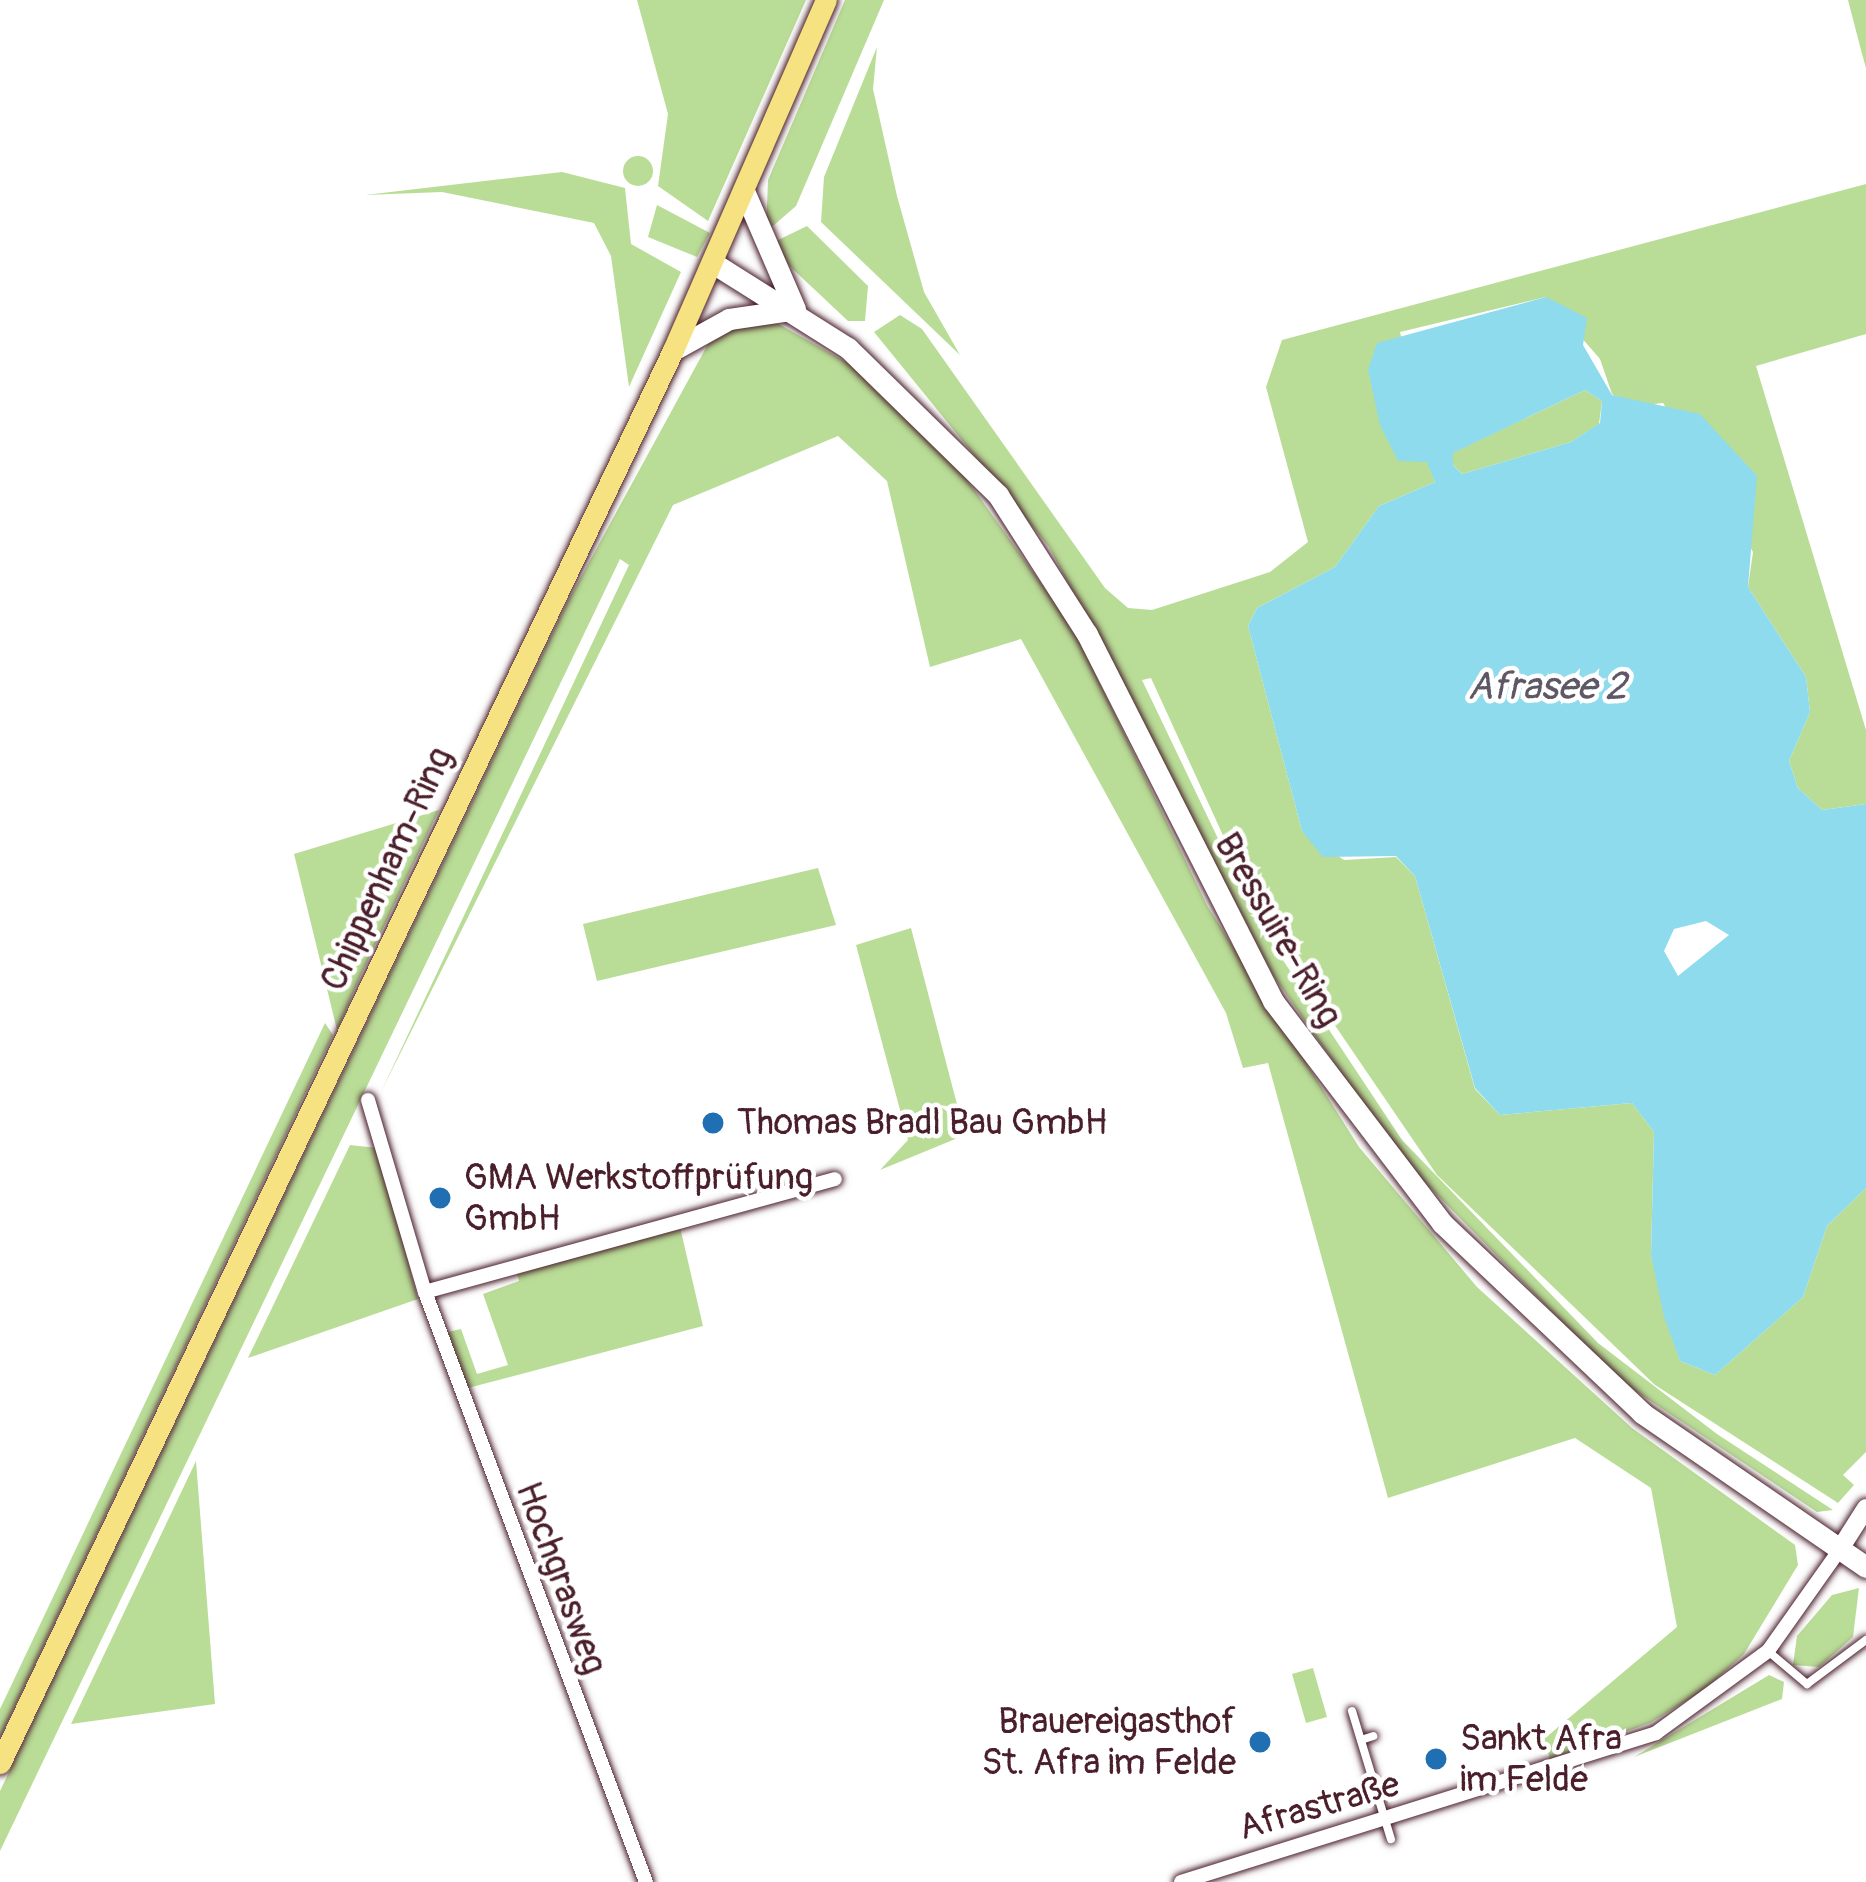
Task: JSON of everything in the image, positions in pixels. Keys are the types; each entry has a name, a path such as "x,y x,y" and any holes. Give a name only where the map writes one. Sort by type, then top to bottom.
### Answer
{"main road":[{"name":"Chippenham-Ring","path":"0,1763 673,350 826,0"},
{"path":"673,350 729,319 795,312 744,190"},
{"name":"Bressuire-Ring","path":"713,263 795,312 894,388 998,495 1087,634 1274,1001 1442,1223 1608,1385 1838,1552 1866,1567"}],"street":[{"name":"Hochgrasweg","path":"368,1100 425,1292 646,1882"},
{"path":"425,1292 835,1179"},
{"name":"Afrastraße","path":"1181,1882 1656,1733 1768,1651 1866,1508"}],"lane":[{"path":"1768,1651 1807,1684 1866,1640"},
{"path":"1352,1711 1391,1838"},
{"path":"1361,1740 1373,1736"}],"green space":[{"path":"637,0 806,0 708,221 658,186 668,114"},
{"path":"845,0 884,0 796,206 766,232 768,180"},
{"path":"1848,0 1866,0 1866,68 1861,50"},
{"path":"877,47 873,89 897,196 924,292 960,355 821,222 824,177"},
{"path":"638,156 653,171 638,186 623,171"},
{"path":"562,172 625,188 631,244 681,272 629,387 611,256 594,223 442,192 365,195"},
{"path":"1866,184 1866,334 1756,366 1866,730 1866,804 1822,810 1798,788 1789,761 1810,712 1806,677 1748,587 1753,552 1663,403 1631,407 1612,394 1600,359 1546,297 1400,332 1435,482 1379,506 1335,567 1257,608 1248,626 1302,831 1344,860 1396,857 1415,876 1475,1089 1500,1115 1632,1103 1654,1132 1651,1255 1680,1361 1715,1375 1803,1297 1827,1226 1866,1188 1866,1452 1843,1475 1854,1485 1838,1503 1655,1385 1437,1175 1259,914 1151,678 1142,680 1259,924 1402,1140 1598,1343 1717,1434 1833,1510 1817,1512 1619,1380 1401,1158 1274,977 1049,547 874,332 900,315 922,329 1105,588 1128,608 1152,610 1270,572 1308,542 1266,387 1282,340"},
{"path":"657,205 710,233 697,257 648,237"},
{"path":"807,226 868,286 865,321 848,321 781,258 772,243"},
{"path":"745,323 777,323 862,371 945,449 1073,628 1208,907 1359,1147 1477,1287 1632,1428 1795,1545 1798,1565 1744,1654 1704,1690 1650,1723 1550,1759 1544,1739 1677,1627 1651,1488 1575,1438 1388,1498 1268,1063 1243,1068 1226,1013 1021,639 930,667 887,481 838,436 673,505 380,1094 629,565 620,559 0,1851 0,1791 569,599 708,344"},
{"path":"1585,390 1602,401 1599,424 1571,442 1462,474 1453,465 1452,453"},
{"path":"439,810 360,977 337,1030 294,854"},
{"path":"818,868 836,925 597,981 583,924"},
{"path":"911,928 965,1135 880,1170 908,1140 856,945"},
{"path":"325,1023 333,1035 0,1737 0,1709"},
{"path":"350,1145 377,1148 418,1299 248,1358"},
{"path":"680,1227 703,1326 468,1388 448,1332 461,1329 477,1374 508,1365 483,1294 519,1281 515,1267"},
{"path":"196,1461 215,1704 71,1724 101,1661"},
{"path":"1859,1588 1853,1637 1819,1667 1793,1665 1797,1636 1832,1595"},
{"path":"1313,1668 1327,1717 1306,1723 1292,1674"},
{"path":"1769,1675 1784,1682 1782,1699 1634,1757"}],"water":[{"name":"Afrasee 2","path":"1546,297 1587,318 1583,345 1612,395 1700,414 1757,476 1748,587 1806,677 1810,712 1789,761 1798,788 1822,810 1866,804 1866,1188 1827,1226 1803,1297 1715,1375 1680,1361 1664,1317 1651,1255 1654,1132 1632,1103 1500,1115 1475,1088 1415,876 1396,856 1323,857 1302,831 1248,626 1257,608 1335,567 1379,506 1435,482 1427,462 1398,461 1380,425 1368,370 1377,343","holes":["1585,390 1602,401 1600,423 1571,442 1462,474 1453,465 1453,453","1706,921 1729,935 1678,976 1664,951 1674,929"]}],"place":[{"name":"Thomas Bradl Bau GmbH","path":"713,1123"},
{"name":"GMA Werkstoffprüfung GmbH","path":"440,1198"},
{"name":"Brauereigasthof St. Afra im Felde","path":"1260,1742"},
{"name":"Sankt Afra im Felde","path":"1436,1759"}]}
